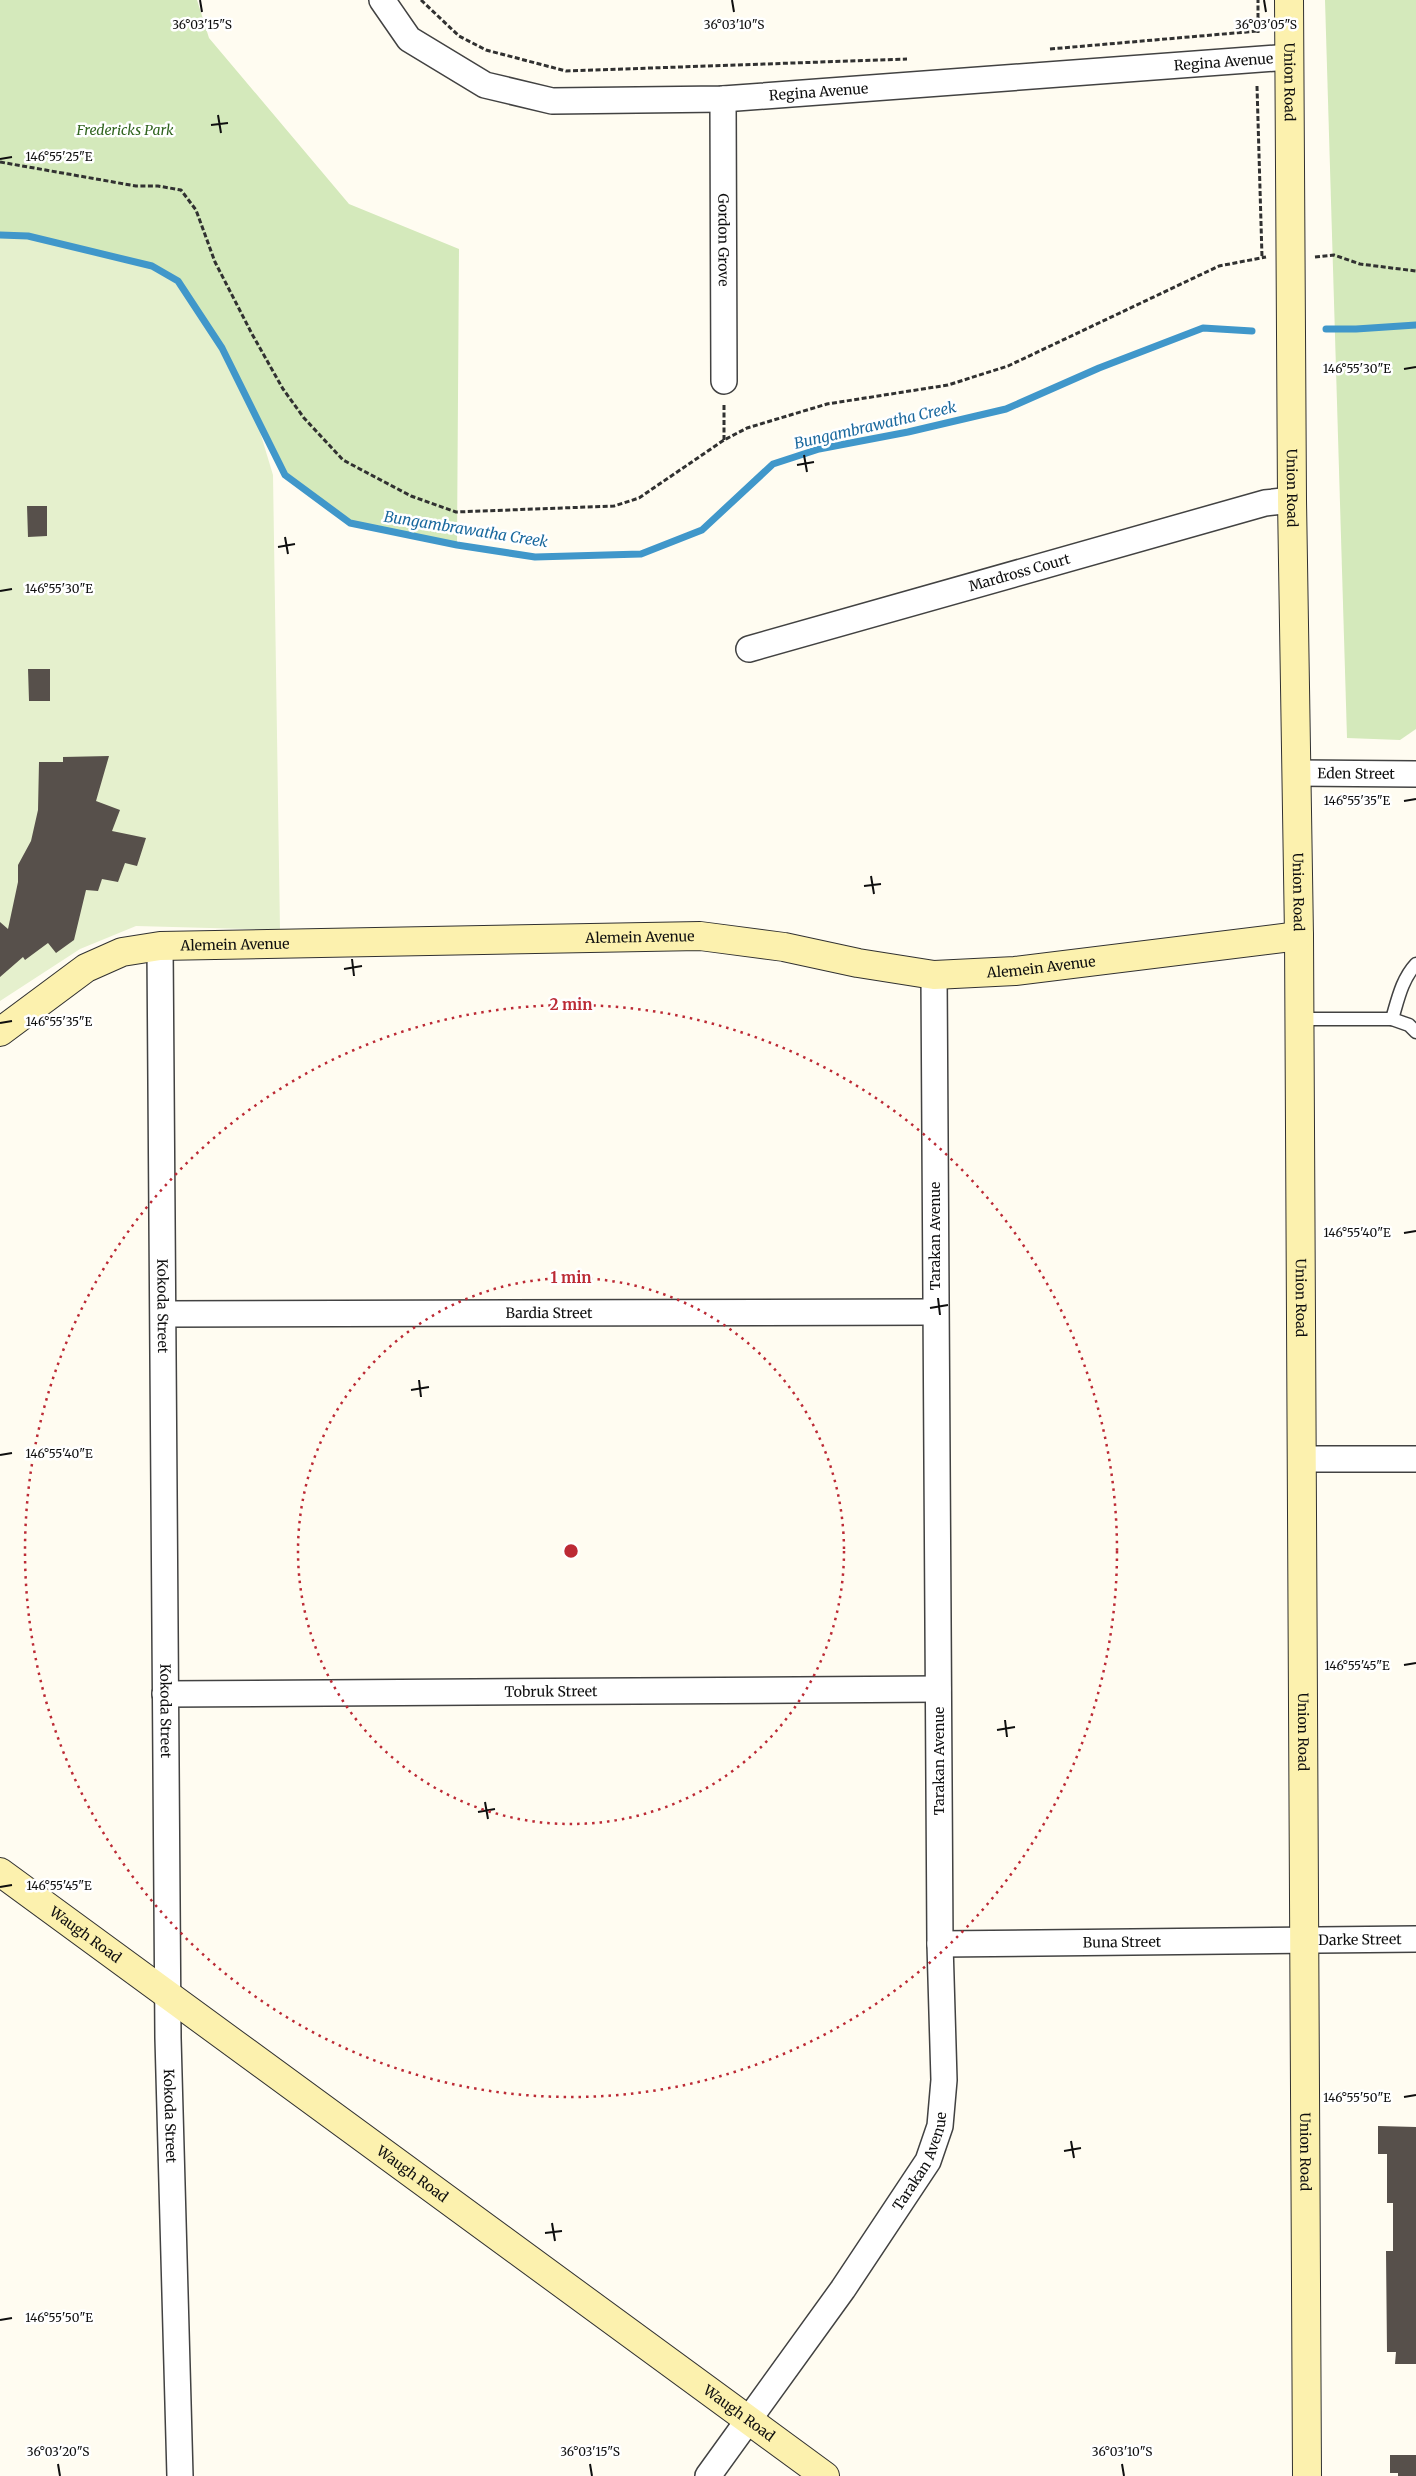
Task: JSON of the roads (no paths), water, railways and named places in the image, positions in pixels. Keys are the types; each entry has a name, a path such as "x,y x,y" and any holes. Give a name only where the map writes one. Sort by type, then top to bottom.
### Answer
{"main road":[{"name":"Union Road","path":"1290,0 1292,500 1300,936 1301,1459 1308,2476"},
{"name":"Alemein Avenue","path":"0,1032 86,968 122,952 160,946 700,936 784,947 858,963 934,975 1015,971 1300,936"},
{"name":"Waugh Road","path":"0,1872 826,2476"}],"street":[{"name":"Regina Avenue","path":"382,0 409,39 485,85 552,100 723,99 1290,58"},
{"name":"Gordon Grove","path":"723,99 724,381"},
{"name":"Mardross Court","path":"749,649 1265,503 1292,500"},
{"name":"Eden Street","path":"1296,773 1416,774"},
{"name":"Kokoda Street","path":"160,946 168,1995 180,2476"},
{"name":"Tarakan Avenue","path":"708,2476 843,2289 928,2161 940,2126 944,2080 940,1944 934,975"},
{"name":"Bardia Street","path":"164,1314 935,1312"},
{"path":"1301,1459 1416,1458"},
{"name":"Tobruk Street","path":"165,1694 938,1689"},
{"name":"Darke Street","path":"1304,1938 1416,1939"},
{"name":"Buna Street","path":"940,1944 1304,1938"}],"lane":[{"path":"1392,1019 1408,972 1416,964"},
{"path":"1300,1019 1392,1019 1414,1026"}],"waterway":[{"name":"Bungambrawatha Creek","path":"0,235 28,236 152,266 178,281 222,348 285,475 350,523 457,545 535,557 641,554 702,530 773,464 819,449 908,432 1006,409 1099,368 1203,328 1252,331"},
{"name":"Bungambrawatha Creek","path":"1326,329 1416,325"}],"park label":[{"name":"Fredericks Park","path":"125,130"}]}
